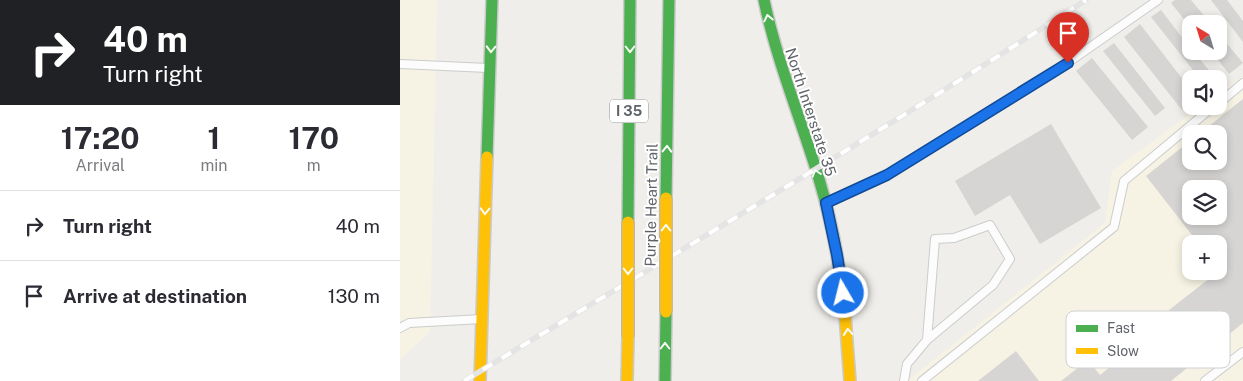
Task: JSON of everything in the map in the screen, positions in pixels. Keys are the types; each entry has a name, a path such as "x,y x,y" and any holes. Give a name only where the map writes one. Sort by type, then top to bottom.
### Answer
{"main road":[{"path":"480,381 492,0"},
{"name":"Purple Heart Trail","path":"628,381 630,0"},
{"name":"Purple Heart Trail","path":"665,381 669,0"},
{"name":"North Interstate 35","path":"764,0 774,50 826,203 837,255 848,332 850,381"}],"lane":[{"path":"826,203 887,175 1053,73 1158,0"},
{"path":"400,64 490,68"},
{"path":"1227,96 1243,83"},
{"path":"922,381 1114,227 1124,181 1203,115"},
{"path":"904,381 908,364 927,340 993,285 1010,259 990,225 954,238 936,239 927,340"},
{"path":"400,328 409,323 482,319"},
{"path":"1230,362 1243,352"},
{"path":"1205,381 1222,368"}],"shaded area":[{"path":"400,0 437,0 430,332 400,359"},
{"path":"1243,76 1243,381 907,381 1105,223 1112,171 1189,115 1227,115 1227,87"}],"building":[{"path":"1175,0 1191,0 1204,15 1182,15 1182,17 1171,3"},
{"path":"1211,0 1227,0 1243,21 1243,42 1228,22 1228,15 1222,15"},
{"path":"1161,10 1182,37 1182,56 1151,17"},
{"path":"1140,24 1182,78 1182,110 1124,37"},
{"path":"1114,43 1165,108 1155,116 1103,51"},
{"path":"1228,45 1243,63 1229,74 1218,60 1228,60"},
{"path":"1092,58 1148,127 1132,140 1076,71"},
{"path":"1185,60 1200,60 1209,70 1193,70"},
{"path":"1243,99 1243,323 1230,333 1230,311 1169,310 1207,280 1227,280 1227,235 1192,235 1184,225 1227,225 1227,180 1182,180 1182,222 1146,176 1182,147 1182,170 1227,170 1227,125 1210,125 1223,115 1227,115 1227,112"},
{"path":"1051,124 1101,208 1040,244 1010,195 975,216 955,181"},
{"path":"1016,351 1039,381 978,381"},
{"path":"1078,368 1094,368 1100,375 1109,368 1187,368 1171,381 1061,381"}],"railway":[{"path":"464,381 854,145 1086,0"}],"traffic: fast":[{"path":"487,157 492,0"},
{"path":"628,222 630,0"},
{"path":"666,198 669,0"},
{"path":"764,0 782,68 823,194 834,240 844,302"},
{"path":"665,381 666,312"}],"traffic: slow":[{"path":"480,381 487,157"},
{"path":"666,198 666,312"},
{"path":"628,222 628,337"},
{"path":"844,302 850,381"},
{"path":"627,381 628,337"}],"route":[{"path":"843,293 826,203 887,175 1068,63"}]}
